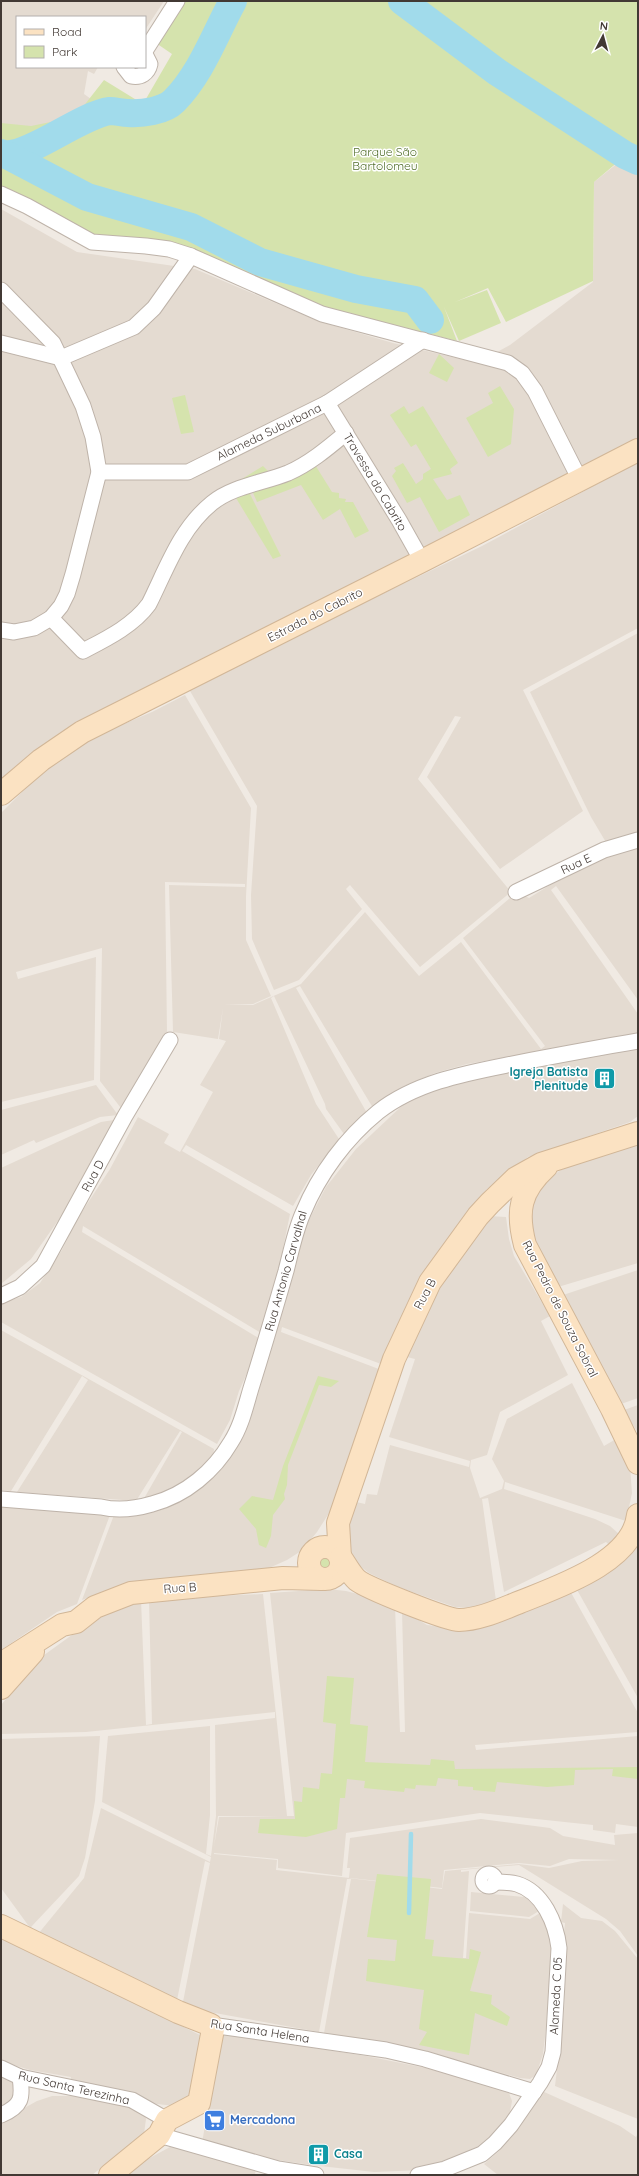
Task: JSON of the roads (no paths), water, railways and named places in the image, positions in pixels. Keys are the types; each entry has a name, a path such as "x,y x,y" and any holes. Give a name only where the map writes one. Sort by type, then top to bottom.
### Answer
{"street":[{"path":"146,50 177,1"},
{"path":"125,68 132,76 144,75 150,64 146,54"},
{"path":"1,194 27,206 92,242 169,249 191,256 322,314 484,355 508,363 522,372 535,391 580,480"},
{"path":"1,343 61,358 134,327 154,308 191,256"},
{"path":"1,290 53,343 83,406 90,429 99,472 96,491 67,594 51,618 34,628 14,632 1,630"},
{"name":"Alameda Suburbana","path":"99,472 188,472 328,403 423,340"},
{"name":"Travessa do Cabrito","path":"328,403 422,561"},
{"path":"51,618 83,651 142,614 149,604 183,535 211,504 244,487 293,471 315,457 346,433"},
{"name":"Estrada do Cabrito","path":"1,794 41,760 82,732 422,561 638,450"},
{"name":"Rua E","path":"516,892 604,850 638,840"},
{"name":"Rua D","path":"1,1296 20,1287 43,1266 125,1116 170,1040"},
{"name":"Rua Antonio Carvalhal","path":"1,1499 101,1507 117,1511 161,1502 174,1496 199,1480 212,1468 232,1442 239,1425 266,1339 301,1216 310,1195 327,1167 361,1128 380,1111 393,1102 409,1093 446,1079 549,1056 638,1041"},
{"name":"Rua B","path":"340,1558 338,1523 394,1358 430,1282 478,1216 505,1188 528,1171 557,1158 638,1132"},
{"name":"Rua Pedro de Souza Sobral","path":"557,1158 536,1176 527,1190 522,1202 519,1217 521,1231 525,1245 612,1408 638,1463"},
{"path":"283,1578 313,1553 326,1547 335,1550 357,1580 441,1616 458,1620 469,1620 570,1582 602,1563 621,1548 628,1539 638,1515"},
{"path":"338,1523 313,1553 310,1558 310,1569 312,1573 324,1579 339,1572 340,1558"},
{"name":"Rua B","path":"1,1664 49,1635 62,1625 76,1622 94,1607 131,1593 283,1578 357,1580"},
{"name":"Rua B","path":"1,1688 49,1635"},
{"name":"Alameda C 05","path":"418,2175 445,2169 482,2154 495,2143 506,2131 534,2092 549,2067 553,2052 558,1948 553,1923 540,1899 527,1889 516,1884 495,1882"},
{"path":"1,1912 10,1930"},
{"name":"Rua Santa Helena","path":"10,1930 178,2012 211,2025 386,2050 425,2059 534,2092"},
{"path":"110,2175 163,2128 197,2106 202,2100 214,2033 211,2025"},
{"name":"Rua Santa Terezinha","path":"1,2068 20,2077 132,2100 163,2128 278,2169 316,2175"},
{"path":"1,2115 8,2112 21,2100 22,2092 20,2077"}],"waterway":[{"path":"1,153 11,154 23,151 97,114 110,111 140,113 159,109 170,104 184,90 200,66 233,1"},
{"path":"402,1 497,72 625,155 638,161"},
{"path":"7,155 87,197 191,227 260,262 356,289 415,300 430,320"},
{"path":"409,1913 411,1834"}],"place":[{"name":"Igreja Batista Plenitude","path":"604,1079"},
{"name":"Mercadona","path":"215,2120"},
{"name":"Casa","path":"319,2154"}],"park label":[{"name":"Parque São Bartolomeu","path":"385,159"}]}
